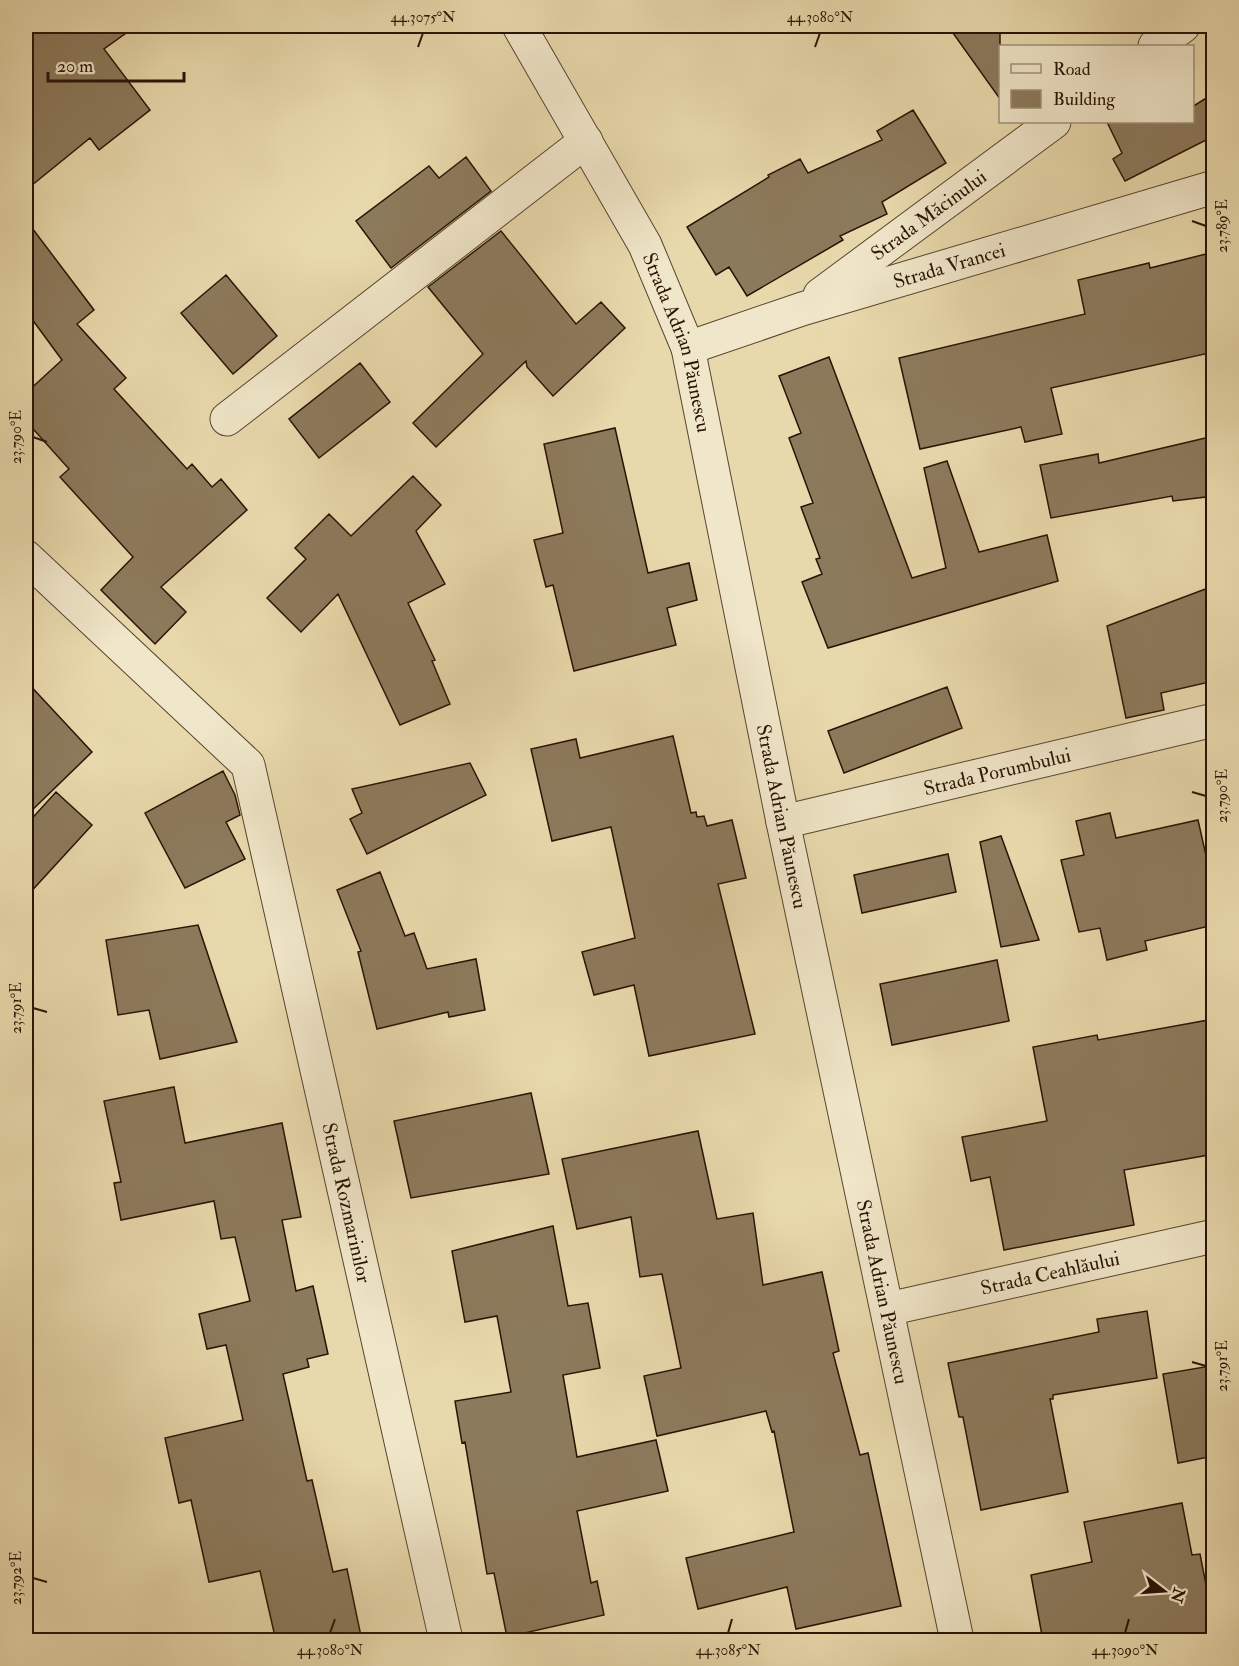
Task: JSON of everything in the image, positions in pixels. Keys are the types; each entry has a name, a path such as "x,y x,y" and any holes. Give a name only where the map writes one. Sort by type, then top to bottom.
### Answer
{"street":[{"name":"Strada Adrian Păunescu","path":"519,26 645,245 688,348 783,822 957,1641"},
{"path":"1156,45 1183,26"},
{"name":"Strada Măcinului","path":"802,309 1053,123"},
{"path":"227,419 586,141"},
{"name":"Strada Vrancei","path":"688,348 802,309 1214,188"},
{"name":"Strada Rozmarinilor","path":"26,557 248,765 446,1641"},
{"name":"Strada Porumbului","path":"783,822 1214,720"},
{"name":"Strada Ceahlăului","path":"888,1309 1214,1236"}],"building":[{"path":"26,26 136,26 104,49 150,110 99,150 90,138 26,190"},
{"path":"948,26 1000,26 999,98"},
{"path":"1214,93 1214,136 1125,181 1113,159 1122,153 1107,123 1194,123 1194,106"},
{"path":"913,110 946,163 882,202 887,214 840,236 843,240 747,296 729,267 716,275 687,227 769,177 768,175 800,159 808,173 882,140 877,131"},
{"path":"466,157 491,191 391,268 356,221 429,166 439,178"},
{"path":"26,220 94,310 77,324 126,378 114,389 187,469 192,464 212,487 221,479 247,510 161,587 186,612 155,644 101,590 133,557 60,477 69,469 26,421 26,393 62,360 26,311"},
{"path":"501,231 576,324 601,302 625,328 553,396 527,367 526,361 436,447 413,423 483,354 428,287"},
{"path":"1214,252 1214,352 1051,388 1062,434 1025,442 1021,427 920,449 899,358 1085,314 1078,280 1149,263 1150,268"},
{"path":"226,275 277,336 233,374 181,313"},
{"path":"829,357 912,578 946,568 924,468 947,461 979,552 1047,535 1058,581 828,648 802,582 822,574 816,559 820,558 801,507 813,503 789,438 801,433 779,376"},
{"path":"360,363 390,402 319,458 289,419"},
{"path":"615,428 648,573 689,563 697,600 667,608 676,645 574,671 553,585 546,587 534,540 563,533 544,444"},
{"path":"1214,436 1214,496 1173,501 1172,496 1051,518 1040,465 1098,454 1099,463"},
{"path":"413,476 441,505 416,531 445,584 408,603 435,660 432,661 450,704 400,725 338,594 301,632 267,598 306,559 295,548 329,514 351,536"},
{"path":"1208,588 1214,612 1214,681 1161,693 1164,710 1126,718 1107,626"},
{"path":"26,681 92,752 26,816"},
{"path":"947,687 962,728 844,773 828,731"},
{"path":"673,736 691,813 696,812 697,817 704,816 707,826 732,820 746,878 718,884 755,1034 649,1056 634,985 594,995 582,952 635,938 611,827 552,841 531,749 576,739 580,758"},
{"path":"470,763 486,795 367,854 350,819 362,813 352,789"},
{"path":"223,771 235,795 240,815 226,822 245,859 185,888 145,813"},
{"path":"56,792 92,825 26,897 26,825"},
{"path":"1110,813 1116,838 1198,820 1214,891 1214,925 1145,941 1147,950 1107,960 1100,928 1079,932 1061,860 1084,855 1076,821"},
{"path":"1001,836 1039,940 1001,947 980,842"},
{"path":"948,854 956,892 862,913 854,875"},
{"path":"380,872 405,936 414,933 427,969 476,959 485,1010 449,1017 448,1012 377,1029 358,952 361,951 337,890"},
{"path":"198,925 237,1042 160,1059 149,1010 118,1015 106,940"},
{"path":"997,960 1009,1021 892,1045 880,984"},
{"path":"1214,1019 1214,1154 1124,1170 1134,1225 1004,1250 990,1177 971,1181 962,1137 1047,1121 1033,1047 1097,1035 1098,1040"},
{"path":"174,1087 185,1143 282,1123 301,1217 282,1220 296,1291 313,1286 328,1354 307,1359 309,1367 283,1374 307,1481 312,1480 333,1572 347,1569 362,1641 276,1641 260,1571 209,1582 191,1500 179,1503 165,1438 243,1420 226,1345 207,1349 199,1314 250,1301 235,1237 221,1239 214,1201 121,1220 114,1183 121,1182 104,1101"},
{"path":"531,1093 549,1174 411,1198 394,1121"},
{"path":"698,1131 717,1219 753,1213 763,1285 822,1272 839,1351 833,1353 860,1455 868,1453 901,1606 796,1629 787,1587 698,1609 686,1558 794,1532 774,1431 772,1432 766,1411 657,1436 644,1376 681,1368 662,1274 640,1277 631,1217 577,1229 562,1159"},
{"path":"553,1226 568,1306 588,1303 600,1368 563,1375 577,1457 656,1440 668,1491 577,1511 591,1583 597,1581 604,1615 507,1637 494,1573 487,1574 465,1442 462,1443 455,1401 511,1392 497,1316 465,1322 452,1251"},
{"path":"1147,1311 1157,1378 1053,1395 1053,1399 1050,1399 1068,1492 981,1510 963,1417 959,1417 948,1363 1099,1332 1097,1319"},
{"path":"1210,1366 1214,1386 1214,1456 1178,1463 1163,1374"},
{"path":"1182,1503 1192,1555 1200,1554 1214,1625 1214,1641 1043,1641 1031,1575 1092,1562 1084,1522"}]}
